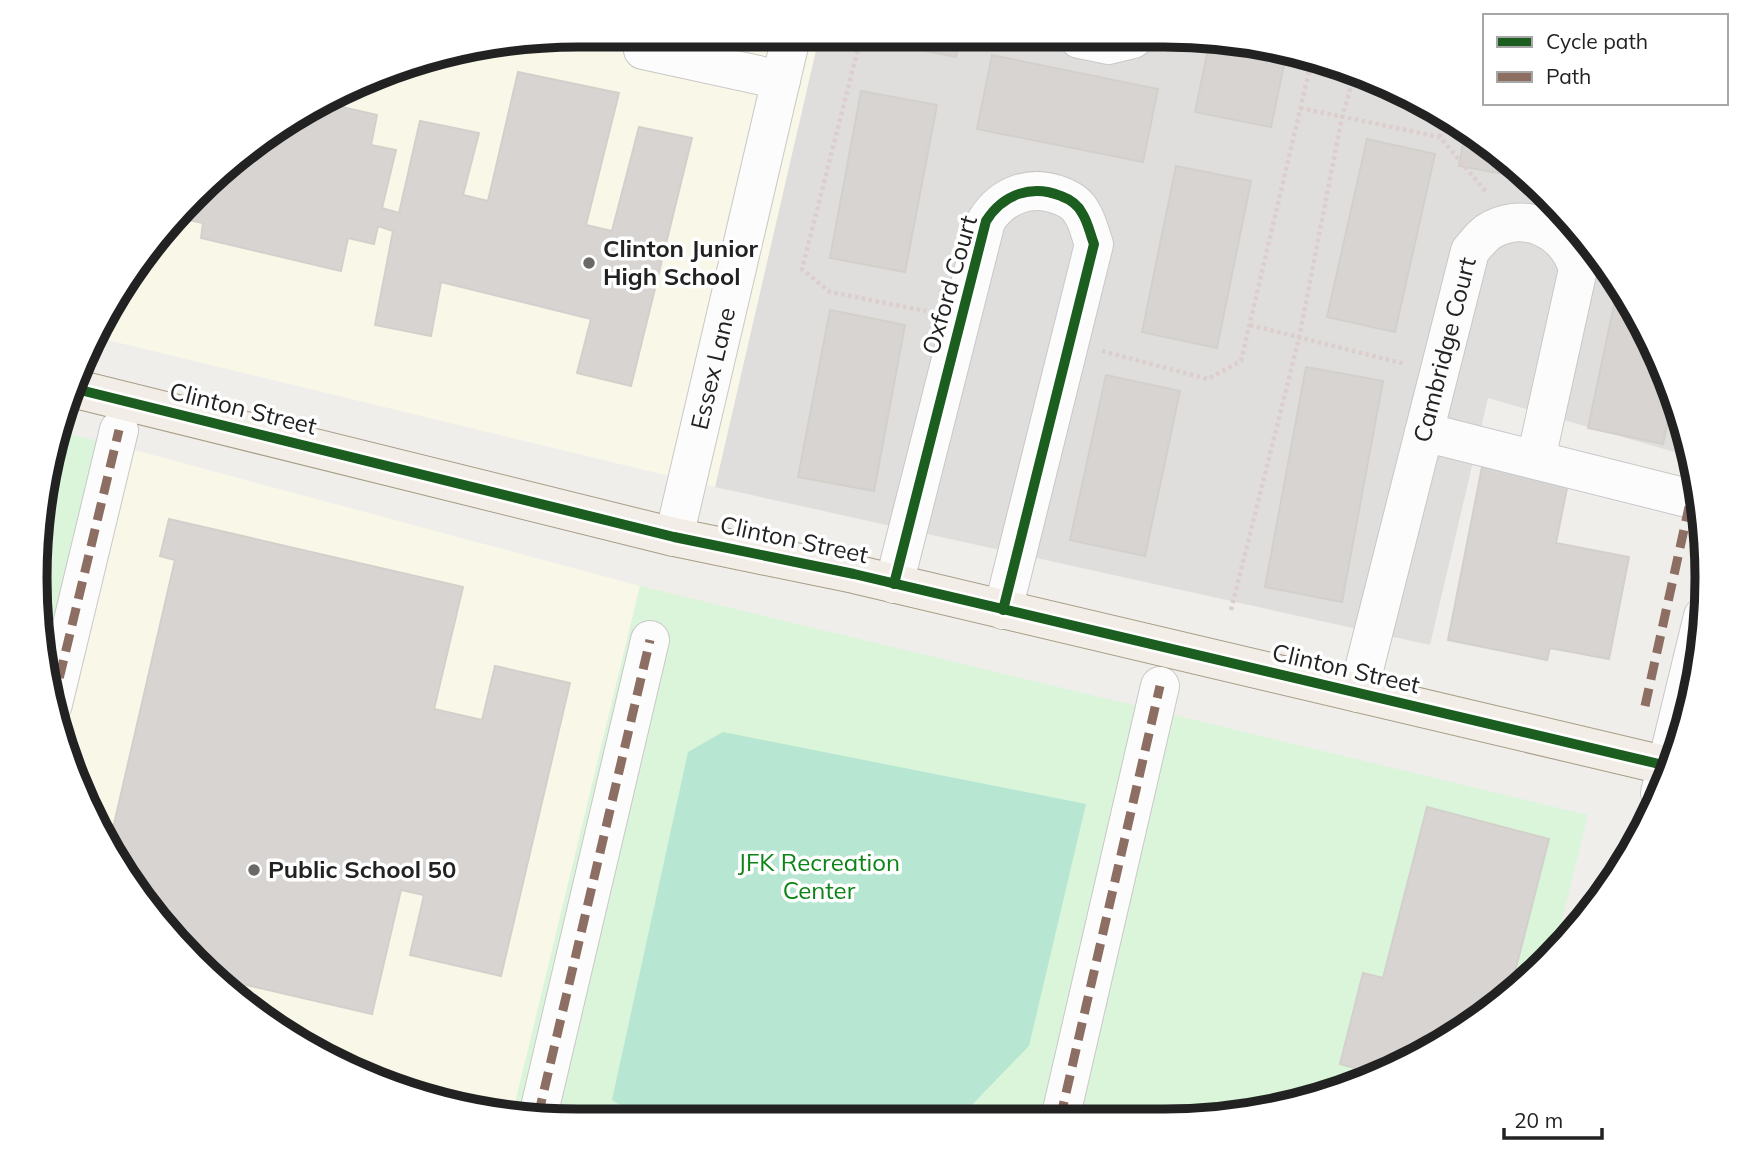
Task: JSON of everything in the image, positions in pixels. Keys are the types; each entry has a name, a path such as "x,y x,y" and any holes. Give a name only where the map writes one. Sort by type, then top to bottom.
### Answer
{"main road":[{"name":"Clinton Street","path":"82,390 674,537 894,584 1358,694 1657,773"}],"street":[{"name":"Essex Lane","path":"674,537 789,47"},
{"path":"643,50 781,80"},
{"name":"Oxford Court","path":"894,584 986,221 999,204 1022,191 1049,191 1068,199 1082,212 1094,244 1003,610"},
{"path":"1511,222 1541,226 1561,238 1571,250 1578,269 1536,458"},
{"name":"Cambridge Court","path":"1358,694 1470,251 1483,235 1511,222"},
{"path":"58,685 119,430"},
{"path":"1424,432 1688,497"},
{"path":"540,1108 650,640"},
{"path":"1062,1109 1160,686"}],"path":[{"path":"858,47 802,270 830,292 961,319"},
{"path":"1071,343 1208,379 1241,361 1310,68"},
{"path":"1231,610 1299,338 1342,117 1352,82"},
{"path":"1300,108 1440,137 1511,222"},
{"path":"1440,137 1443,127"},
{"path":"1250,325 1439,373"}],"shaded area":[{"path":"817,47 1199,48 1268,57 1301,65 1335,75 1399,102 1459,137 1514,179 1563,228 1585,255 1624,313 1640,343 1667,407 1680,454 1488,398 1430,645 715,487"},
{"path":"817,47 715,487 104,339 118,313 157,255 179,228 228,179 255,157 313,118 375,88 407,75 474,57 543,48"},
{"path":"127,448 640,586 515,1105 474,1099 407,1081 343,1054 283,1019 228,977 179,928 157,901 118,843 88,781 64,711"}],"green space":[{"path":"67,433 127,448 64,711 57,682 48,613 48,543 57,474"},
{"name":"JFK Recreation Center","path":"640,586 1588,815 1559,932 1539,953 1487,999 1429,1038 1367,1068 1301,1091 1233,1104 1164,1109 578,1109 515,1105"},
{"path":"723,732 1086,804 1029,1046 968,1109 626,1109 612,1100 688,752"}],"building":[{"path":"906,47 958,47 956,57"},
{"path":"1208,49 1285,61 1271,127 1195,112"},
{"path":"992,55 1158,89 1143,162 977,129"},
{"path":"518,72 619,93 586,225 612,231 639,127 692,138 631,386 577,373 591,319 441,282 431,336 375,325 393,231 378,226 374,244 348,238 341,271 201,238 203,223 187,220 228,179 255,157 336,106 377,115 371,145 396,150 382,208 399,213 420,121 479,133 463,195 488,201"},
{"path":"861,91 937,105 905,272 830,258"},
{"path":"1367,139 1435,154 1395,332 1327,317"},
{"path":"1464,140 1509,175 1459,166"},
{"path":"1176,166 1251,181 1217,348 1142,332"},
{"path":"1615,299 1640,343 1667,407 1669,414 1663,444 1588,428"},
{"path":"830,310 905,325 874,491 798,477"},
{"path":"1306,367 1383,381 1342,602 1265,587"},
{"path":"1106,375 1180,391 1145,556 1070,540"},
{"path":"1482,467 1568,483 1556,543 1629,557 1609,659 1550,648 1547,660 1448,640"},
{"path":"169,519 463,587 434,709 482,720 495,666 570,683 501,976 410,955 424,895 401,890 372,1014 234,982 179,928 157,901 112,832 175,560 160,556"},
{"path":"1427,807 1549,839 1514,977 1459,1019 1399,1054 1362,1070 1340,1064 1363,973 1383,978"}],"marked path":[{"path":"58,685 119,430"},
{"path":"1645,706 1689,507"},
{"path":"540,1108 650,640"},
{"path":"1062,1109 1160,686"}],"cycle path":[{"path":"894,584 986,221 1001,204 1019,194 1039,191 1050,193 1067,199 1078,207 1086,220 1094,244 1003,610"},
{"path":"82,390 674,537 854,574 1661,764"}],"place":[{"name":"Clinton Junior High School","path":"589,263"},
{"name":"Public School 50","path":"254,870"}]}
